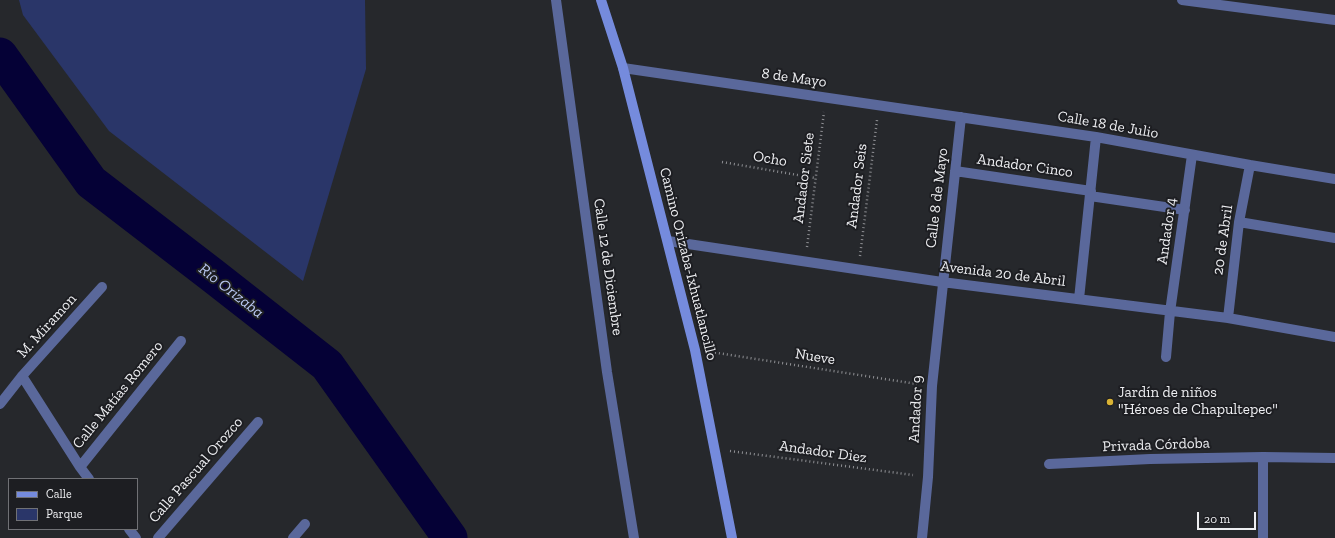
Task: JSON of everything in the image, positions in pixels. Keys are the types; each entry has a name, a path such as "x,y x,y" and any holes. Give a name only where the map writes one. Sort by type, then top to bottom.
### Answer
{"street":[{"name":"Calle 12 de Diciembre","path":"556,0 607,372 634,538"},
{"name":"Camino Orizaba-Ixhuatlancillo","path":"602,0 623,68 695,350 732,538"},
{"path":"1182,0 1335,20"},
{"name":"8 de Mayo","path":"623,68 961,117"},
{"name":"Calle 18 de Julio","path":"961,117 1096,137 1335,179"},
{"name":"Calle 8 de Mayo","path":"942,282 961,117"},
{"path":"1079,299 1096,137"},
{"name":"Andador 4","path":"1166,357 1170,312 1192,155"},
{"name":"20 de Abril","path":"1228,318 1239,222 1250,165"},
{"name":"Andador Cinco","path":"955,171 1185,210"},
{"path":"1239,222 1335,238"},
{"name":"Avenida 20 de Abril","path":"668,242 942,282 1170,312 1228,318 1335,336"},
{"name":"Andador 9","path":"922,538 928,477 932,386 942,282"},
{"name":"M. Miramon","path":"0,404 22,376 102,287"},
{"name":"Calle Matías Romero","path":"80,467 180,341"},
{"path":"22,376 88,478"},
{"name":"Calle Pascual Orozco","path":"158,538 258,422"},
{"path":"1263,457 1264,538"},
{"name":"Privada Córdoba","path":"1049,464 1150,459 1263,457 1335,458"},
{"path":"293,538 305,524"},
{"path":"130,530 136,538"}],"path":[{"name":"Andador Siete","path":"805,262 826,97"},
{"name":"Andador Seis","path":"858,269 878,106"},
{"name":"Ocho","path":"722,162 815,178"},
{"name":"Nueve","path":"695,350 932,386"},
{"name":"Andador Diez","path":"715,449 928,477"}],"green space":[{"path":"19,0 365,0 366,69 303,281 109,131 23,15"}],"waterway":[{"name":"Río Orizaba","path":"0,55 91,182 327,365 450,538"}],"place":[{"name":"Jardín de niños \"Héroes de Chapultepec\"","path":"1110,402"}]}
